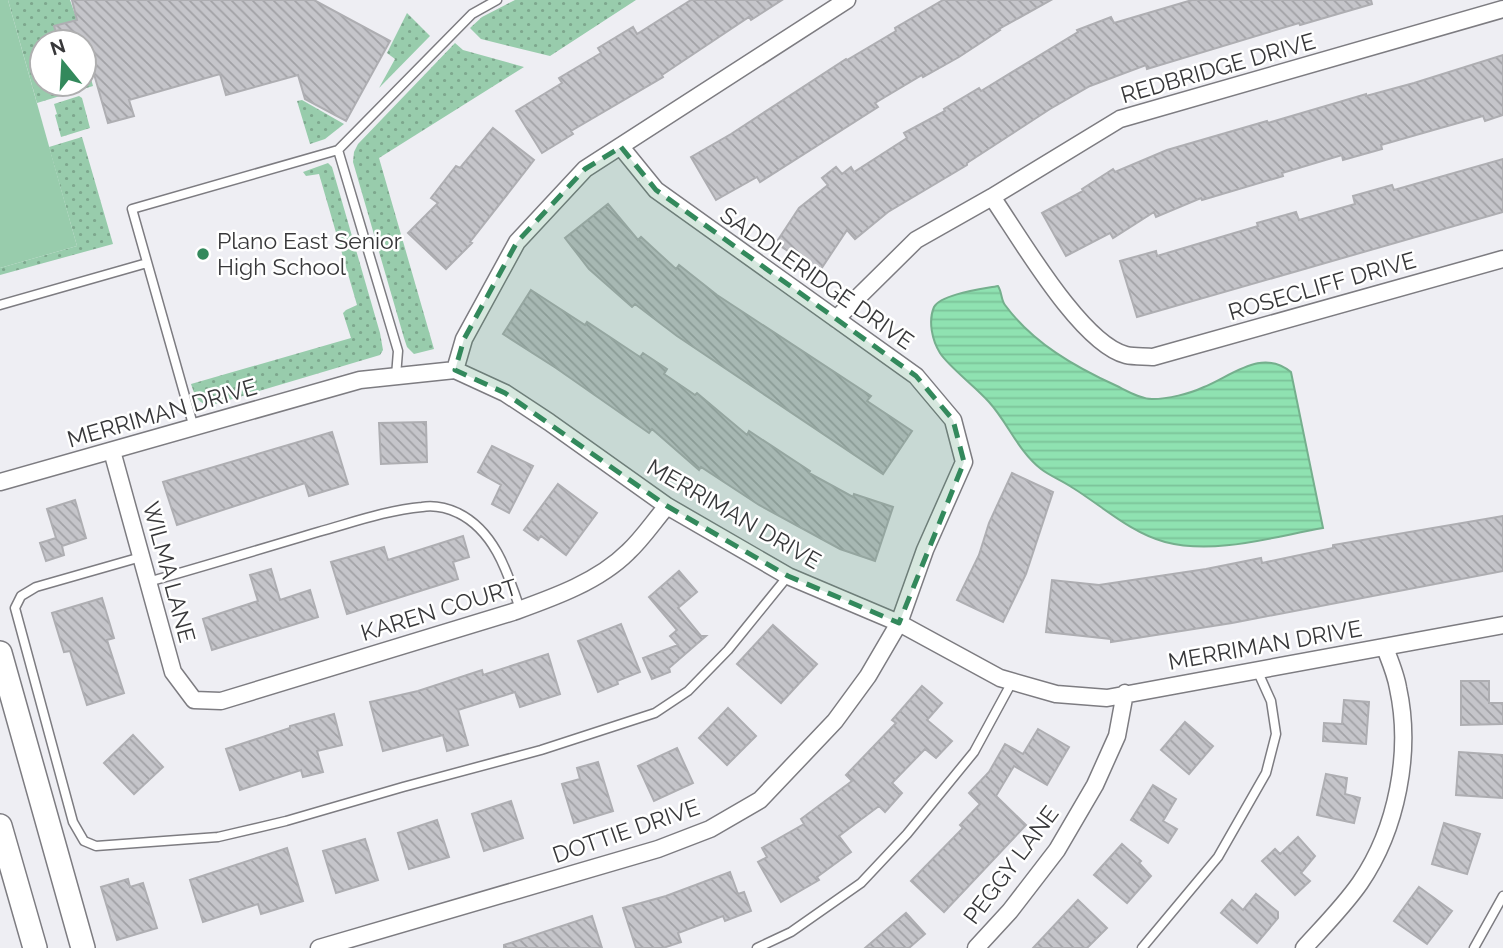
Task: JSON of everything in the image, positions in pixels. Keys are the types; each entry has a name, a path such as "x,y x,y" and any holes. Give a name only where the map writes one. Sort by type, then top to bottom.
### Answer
{"main road":[{"path":"0,653 83,948"},
{"path":"0,825 35,948"}],"street":[{"path":"456,370 464,339 517,242 585,169 847,0"},
{"name":"REDBRIDGE DRIVE","path":"836,319 916,240 1120,119 1503,9"},
{"name":"SADDLERIDGE DRIVE","path":"621,147 656,190 916,376 953,420 964,462"},
{"name":"ROSECLIFF DRIVE","path":"992,197 1057,293 1090,332 1125,355 1153,356 1503,258"},
{"name":"MERRIMAN DRIVE","path":"0,482 360,380 456,370 505,393 667,506 788,576 899,623 1000,678 1056,694 1107,698 1503,625"},
{"name":"WILMA LANE","path":"112,451 173,672 194,700"},
{"name":"DOTTIE DRIVE","path":"319,948 658,849 719,824 760,800 835,721 868,676 899,623 925,550 964,462"},
{"name":"KAREN COURT","path":"194,700 221,701 557,596 598,575 628,552 667,506"},
{"path":"1304,948 1361,882 1381,846 1395,804 1401,772 1402,727 1398,688 1385,648"},
{"name":"PEGGY LANE","path":"976,948 1010,911 1057,850 1095,785 1117,736 1125,693"}],"lane":[{"path":"194,428 132,209 338,150 472,14 497,0"},
{"path":"338,150 398,351 396,376"},
{"path":"0,305 147,262"},
{"path":"148,582 381,515 422,506 440,507 459,513 477,526 492,544 510,579 520,609"},
{"path":"141,556 36,587 21,596 15,608 73,822 84,841 96,846 218,837 259,828 541,750 655,713 688,691 728,650 788,576"},
{"path":"1142,948 1218,857 1266,773 1276,734 1271,701 1257,670"},
{"path":"757,948 791,932 861,883 907,834 974,752 1012,682"},
{"path":"1474,948 1503,896"}],"highlighted area":[{"path":"621,147 656,190 916,376 953,420 964,462 899,623 788,576 667,506 505,393 455,370 464,339 517,242 585,169"}],"shaded area":[{"path":"0,0 8,0 28,71 28,98 35,98 77,246 0,268"},
{"path":"8,0 70,0 77,20 55,28 28,28 28,71"},
{"path":"515,0 636,0 550,56 481,39 470,28 482,17"},
{"path":"407,13 430,36 379,88 395,59 387,53"},
{"path":"455,43 463,50 524,67 379,158 434,349 414,354 407,347 404,338 353,162 354,152 358,144"},
{"path":"36,98 53,98 37,103"},
{"path":"82,98 90,128 61,137 54,104"},
{"path":"302,100 344,124 325,139 310,144 297,101"},
{"path":"82,137 113,244 0,275 0,268 77,246 49,147"},
{"path":"328,163 332,167 383,350 380,355 212,405 200,402 191,384 351,338 343,313 357,305 319,174 306,176 303,172"},
{"path":"998,286 1005,305 1016,319 1056,353 1086,371 1143,398 1158,399 1185,394 1258,363 1280,365 1291,372 1323,528 1224,546 1184,546 1140,532 1041,469 1026,454 989,402 944,359 933,336 931,318 938,302 963,293"}],"building":[{"path":"72,0 314,0 390,41 346,121 305,99 298,75 226,95 220,74 129,100 134,116 108,123 98,88 98,28 54,26 77,20"},
{"path":"691,0 782,0 751,20 749,17 662,75 663,77 571,131 573,134 542,153 516,111 562,83 559,78 601,53 598,48 633,27 637,34"},
{"path":"943,0 1051,0 999,29 959,57 875,103 878,107 760,182 757,177 716,200 691,157"},
{"path":"1192,0 1371,0 1372,4 1147,69 1146,65 1090,86 888,212 855,239 847,230 819,272 776,243 799,208 828,185 822,178 836,167 842,174 851,167 854,172 907,138 904,133 945,111 944,109 979,88 981,91 1078,32 1077,30 1111,17 1114,23"},
{"path":"1503,55 1503,115 1485,121 1483,116 1381,145 1382,149 1343,160 1342,155 1282,173 1283,176 1202,200 1201,198 1156,217 1154,212 1113,238 1110,233 1066,256 1042,213 1083,191 1082,189 1113,169 1115,172 1167,150 1414,83"},
{"path":"493,128 534,160 470,242 472,243 446,269 408,233 438,203 431,198 456,166 460,168"},
{"path":"1503,159 1503,212 1137,317 1120,261 1156,251 1157,256 1296,212 1299,220 1355,204 1353,196 1392,185 1394,190"},
{"path":"608,204 638,240 641,237 676,269 679,265 717,295 871,396 867,401 912,431 883,474 677,336 635,304 632,307 589,269 565,238"},
{"path":"531,290 640,357 643,353 667,369 664,374 695,395 697,393 747,435 749,431 810,471 809,473 853,497 854,494 893,507 875,561 840,549 759,505 701,467 699,470 652,429 649,433 503,334"},
{"path":"426,422 427,462 381,464 379,423"},
{"path":"332,432 348,484 309,496 305,483 177,525 163,482"},
{"path":"492,446 533,466 509,513 492,504 501,485 478,472"},
{"path":"1012,473 1053,492 1026,574 1003,622 957,600 979,555 989,523"},
{"path":"558,484 597,513 566,555 541,536 538,540 524,530"},
{"path":"75,500 86,538 62,546 64,555 46,561 40,543 56,538 47,509"},
{"path":"1503,516 1503,571 1232,623 1111,642 1111,639 1046,632 1052,580 1099,585 1261,558 1262,563 1333,548 1333,545"},
{"path":"463,536 469,557 453,562 458,579 347,614 331,562 384,547 388,560"},
{"path":"271,569 280,600 310,590 318,617 212,650 203,619 258,601 250,575"},
{"path":"679,571 697,592 678,608 701,636 706,636 669,668 670,672 652,679 643,658 678,645 670,636 677,630 649,597"},
{"path":"102,598 114,638 107,640 124,693 87,705 70,651 64,652 52,613"},
{"path":"621,624 640,672 598,692 578,641"},
{"path":"773,625 817,664 781,703 737,664"},
{"path":"548,654 560,694 520,707 515,692 458,710 468,745 447,751 443,735 383,751 370,702 418,691 482,670 483,675"},
{"path":"1461,681 1489,681 1489,703 1503,703 1503,724 1461,725"},
{"path":"922,686 942,703 927,720 952,741 936,758 925,749 892,783 902,793 885,812 879,806 839,836 851,852 817,877 819,880 781,902 758,862 767,857 762,848 804,824 801,819 852,781 846,775 896,723 892,720"},
{"path":"1344,700 1369,702 1366,744 1323,741 1324,723 1342,724"},
{"path":"728,708 756,736 727,765 699,738"},
{"path":"334,714 342,745 317,751 323,772 303,777 301,770 240,790 226,749 290,726"},
{"path":"1185,722 1213,746 1189,774 1161,750"},
{"path":"1038,729 1069,747 1047,785 1014,766 996,796 1026,825 944,912 911,881 963,828 960,825 980,804 969,793 989,772 1005,744 1023,754"},
{"path":"133,735 163,767 134,794 104,763"},
{"path":"677,748 693,783 654,801 638,766"},
{"path":"1459,752 1503,755 1503,798 1456,795"},
{"path":"598,762 613,811 574,823 562,784 580,779 577,768"},
{"path":"1326,774 1347,778 1345,794 1360,798 1354,823 1317,815"},
{"path":"1153,785 1176,799 1163,821 1177,829 1168,843 1131,820"},
{"path":"511,801 523,838 484,851 472,814"},
{"path":"437,820 449,857 409,869 398,833"},
{"path":"1444,823 1480,834 1467,874 1432,864"},
{"path":"1298,837 1315,856 1301,873 1310,881 1295,895 1262,861 1275,849 1280,854"},
{"path":"365,839 378,880 336,893 323,851"},
{"path":"1122,844 1141,861 1139,863 1151,876 1127,903 1094,875"},
{"path":"287,848 303,901 261,914 258,904 203,922 190,880"},
{"path":"730,872 738,894 744,892 751,911 725,921 723,916 678,933 681,942 663,948 636,948 623,908 666,896"},
{"path":"128,879 130,887 143,883 157,928 117,940 101,887"},
{"path":"1419,887 1452,911 1427,944 1394,921"},
{"path":"1256,894 1278,912 1278,918 1257,943 1221,913 1232,900 1243,910"},
{"path":"1078,900 1107,928 1087,948 1033,948"},
{"path":"906,913 925,934 909,948 865,948"},
{"path":"592,916 602,948 504,948 504,945"}],"place":[{"name":"Plano East Senior High School","path":"203,254"}]}
